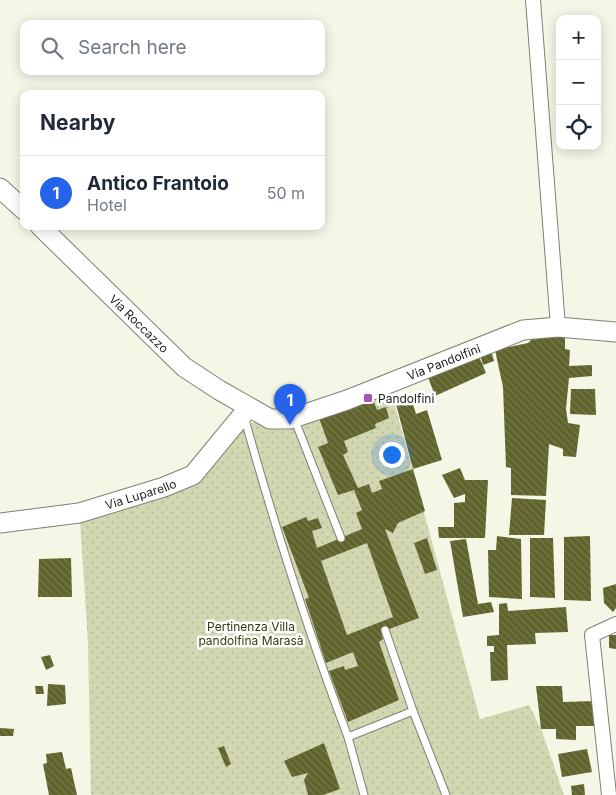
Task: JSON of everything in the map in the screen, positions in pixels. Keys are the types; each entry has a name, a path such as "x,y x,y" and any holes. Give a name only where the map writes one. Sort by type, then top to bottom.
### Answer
{"street":[{"path":"533,0 558,328"},
{"path":"0,188 20,206"},
{"name":"Via Roccazzo","path":"44,230 184,367 246,410"},
{"name":"Via Pandolfini","path":"246,410 270,418 294,418 426,371 523,330 558,328 616,332"},
{"name":"Via Luparello","path":"0,523 79,513 164,487 193,475 246,410"},
{"path":"610,795 592,634 616,624"}],"lane":[{"path":"246,410 266,498 322,669 348,737 364,795"},
{"path":"294,418 341,538"},
{"path":"386,630 413,711 446,795"},
{"path":"348,737 413,711"}],"green space":[{"name":"Pertinenza Villa pandolfina Marasà","path":"391,391 480,719 529,705 541,729 564,795 91,795 88,643 80,520 164,494 241,426 256,422 282,430 298,428"}],"building":[{"path":"565,334 565,349 570,350 569,366 592,365 592,376 569,378 566,409 568,423 580,425 576,457 563,456 563,449 549,444 546,496 511,495 511,468 506,467 503,387 495,350 528,343 534,337"},
{"path":"491,350 494,361 483,365 480,354"},
{"path":"478,354 486,373 435,396 428,377"},
{"path":"571,389 595,389 596,415 570,414"},
{"path":"372,397 377,410 386,407 389,418 375,424 376,428 344,441 348,452 343,455 358,488 369,484 372,493 382,489 379,481 413,469 425,511 398,523 393,533 385,529 419,618 381,632 383,639 379,642 399,700 348,722 329,671 344,666 345,670 358,666 353,652 326,663 305,599 309,598 282,527 306,517 308,521 318,518 322,528 312,531 317,548 362,529 356,513 362,510 354,490 338,495 318,447 328,443 319,418","holes":["367,543 393,617 347,635 321,561"]},
{"path":"411,398 416,414 427,410 442,460 413,469 396,404"},
{"path":"460,468 465,480 488,480 485,538 439,538 438,527 454,527 454,503 465,502 465,494 454,498 442,475"},
{"path":"512,498 546,500 544,535 509,535"},
{"path":"497,536 521,539 522,599 489,597 488,550 496,550"},
{"path":"590,536 591,601 564,600 564,537"},
{"path":"427,538 437,570 425,574 414,543"},
{"path":"530,538 553,538 555,598 530,597"},
{"path":"466,539 478,604 491,602 494,612 463,617 450,541"},
{"path":"71,558 72,597 38,597 39,559"},
{"path":"616,584 616,608 613,612 604,603 603,588"},
{"path":"507,603 508,611 566,607 568,632 535,633 536,644 507,645 508,680 491,681 490,652 494,652 494,646 487,646 487,636 499,635 499,604"},
{"path":"609,635 616,635 616,649 609,648"},
{"path":"50,655 54,666 46,670 41,657"},
{"path":"48,684 65,685 66,704 47,706"},
{"path":"35,686 43,686 44,694 36,694"},
{"path":"536,686 562,686 563,702 595,701 596,726 576,726 576,740 556,739 556,729 541,729"},
{"path":"0,728 14,729 13,736 0,736"},
{"path":"324,743 340,789 323,795 308,795 304,780 308,773 292,777 284,761"},
{"path":"224,746 231,764 226,767 218,748"},
{"path":"587,749 592,772 562,777 558,754"},
{"path":"62,752 66,769 71,768 77,795 49,795 43,764 47,763 46,754"},
{"path":"584,784 585,795 572,795 571,786"}],"place":[{"name":"Pandolfini","path":"368,398"},
{"name":"Antico Frantoio","path":"290,425"}]}
